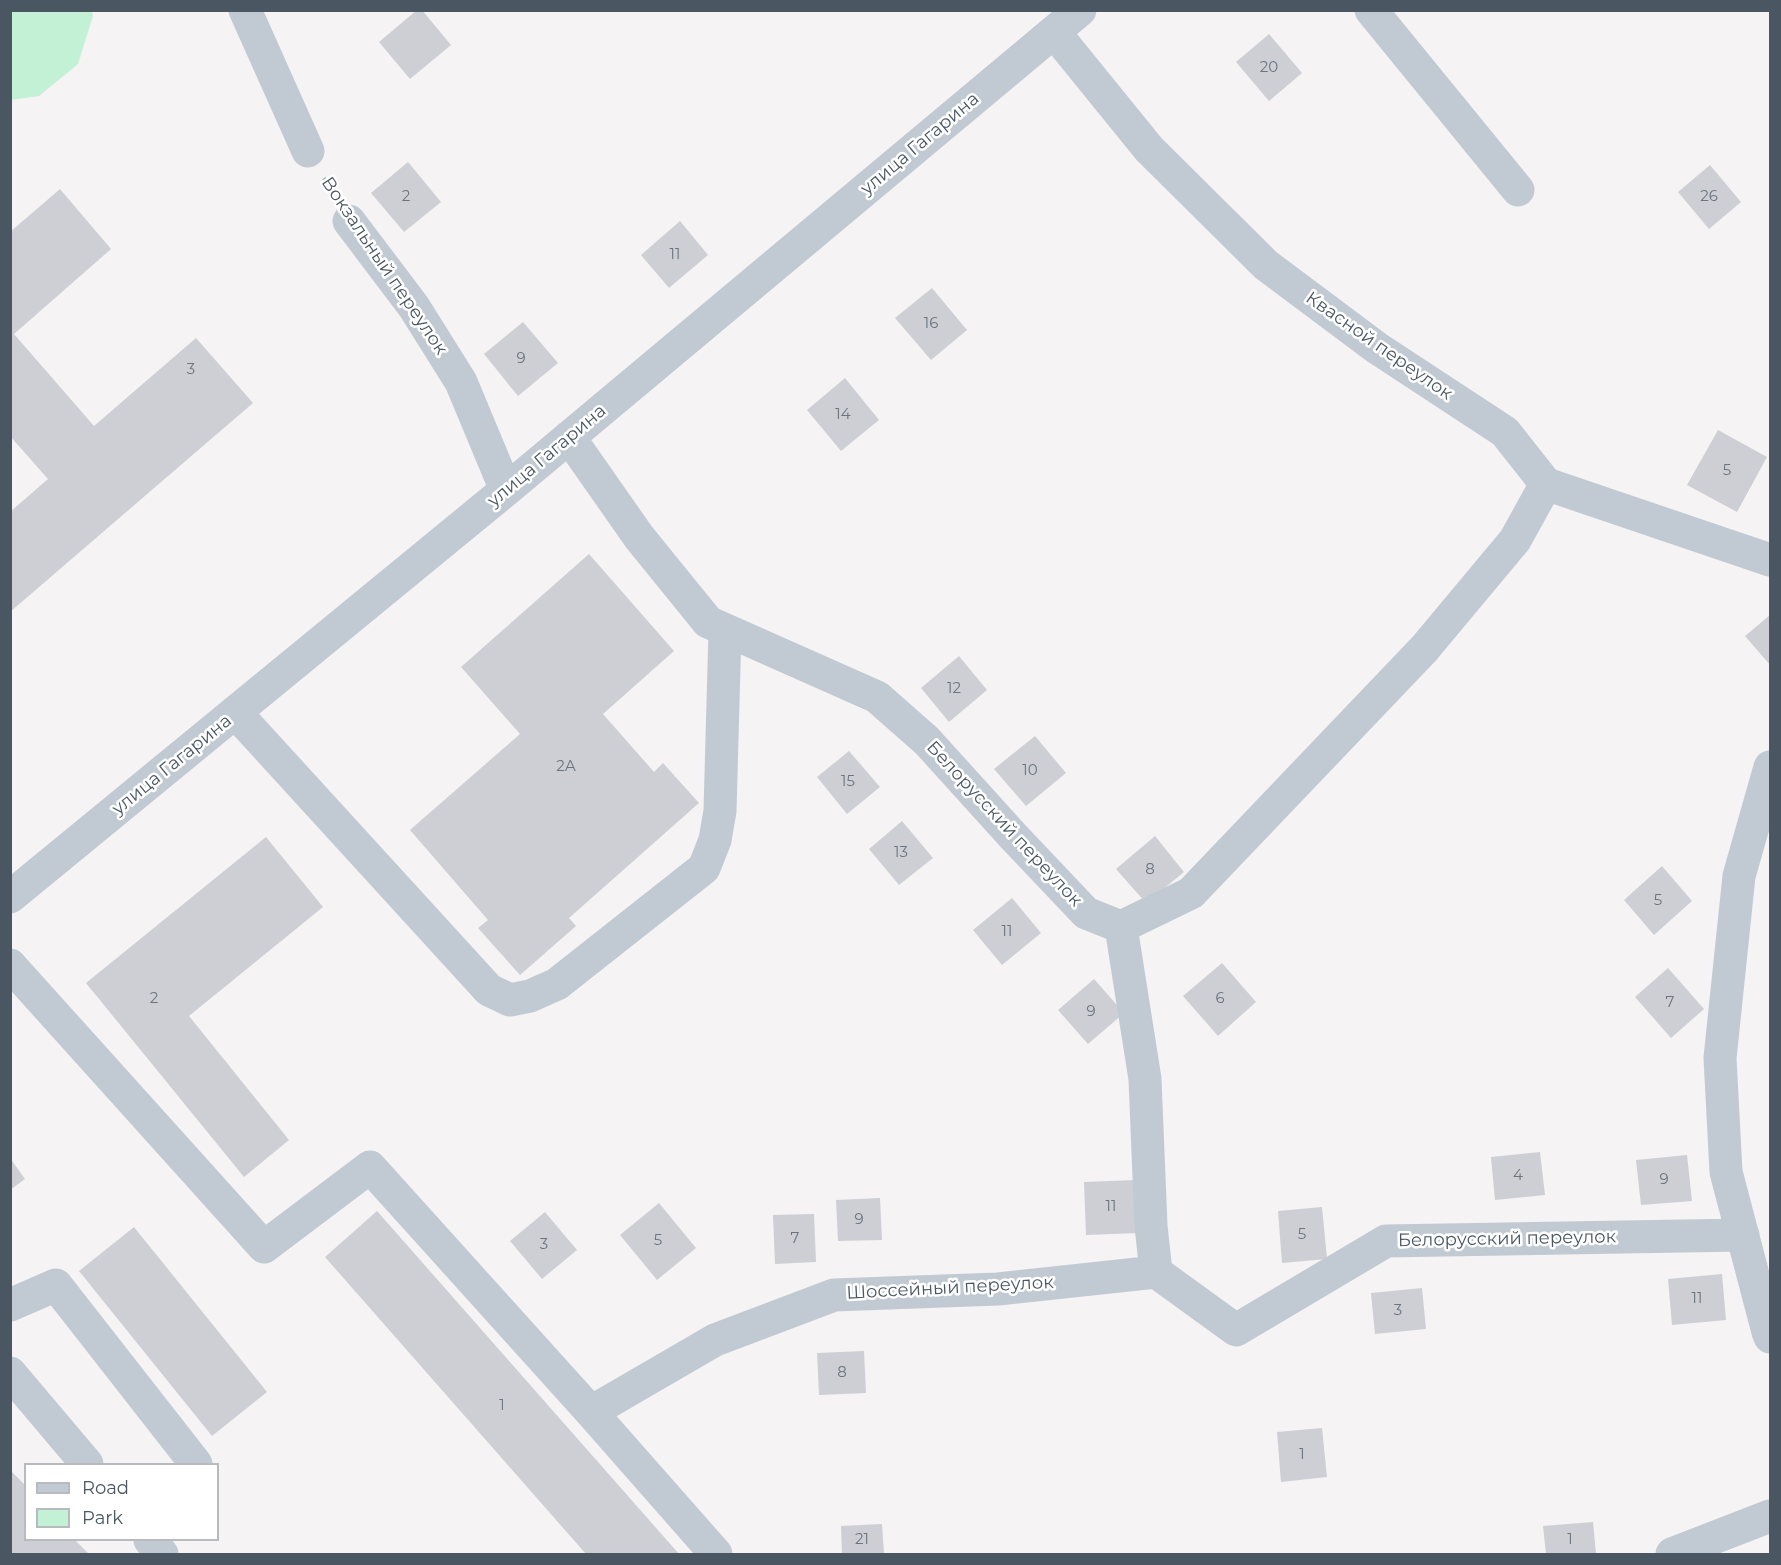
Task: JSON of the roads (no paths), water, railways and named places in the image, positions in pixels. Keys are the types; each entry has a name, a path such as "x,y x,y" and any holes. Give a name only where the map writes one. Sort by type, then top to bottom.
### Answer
{"street":[{"path":"245,10 308,151"},
{"name":"улица Гагарина","path":"10,897 506,490 1080,10"},
{"path":"1371,10 1518,190"},
{"name":"Квасной переулок","path":"1054,32 1149,149 1266,266 1377,348 1505,432 1546,484"},
{"name":"Вокзальный переулок","path":"349,221 414,307 460,382 506,490"},
{"name":"Белорусский переулок","path":"569,437 639,537 708,622 877,697 927,741 1086,913 1120,927"},
{"path":"1156,1272 1150,1226 1144,1079 1120,927 1191,893 1424,649 1515,540 1546,484 1770,560"},
{"path":"235,712 489,990 510,1000 530,996 557,984 704,868 715,840 720,811 725,630"},
{"path":"1770,767 1739,876 1720,1058 1726,1172 1770,1337"},
{"path":"10,965 264,1247 370,1167 716,1554"},
{"name":"Белорусский переулок","path":"1156,1272 1236,1330 1386,1241 1743,1235"},
{"name":"Шоссейный переулок","path":"591,1412 715,1340 834,1295 998,1289 1156,1272"},
{"path":"10,1305 56,1285 195,1463"},
{"path":"10,1373 86,1463"},
{"path":"1672,1554 1770,1516"},
{"path":"152,1541 162,1554"}]}
